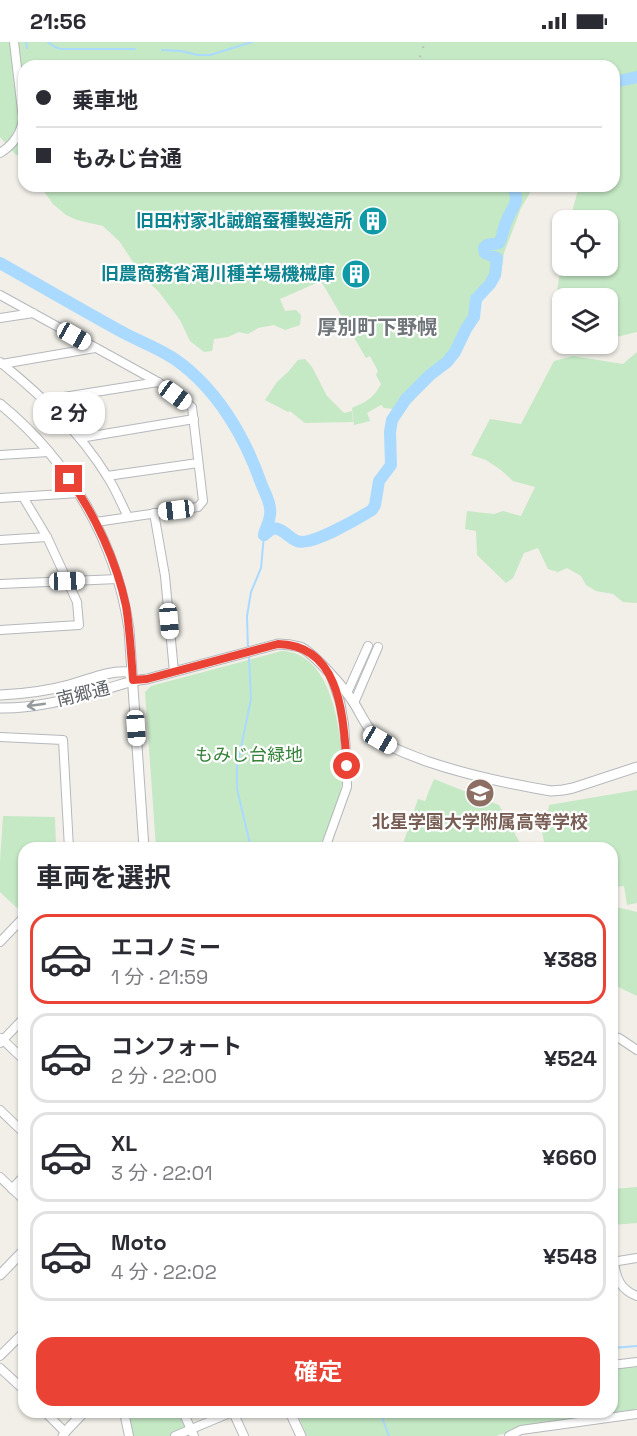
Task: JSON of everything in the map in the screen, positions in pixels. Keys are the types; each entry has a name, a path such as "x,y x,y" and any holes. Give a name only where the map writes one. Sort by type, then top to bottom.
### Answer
{"street":[{"path":"14,42 18,76"},
{"path":"0,153 18,135"},
{"path":"0,295 158,382 192,407 203,501 198,507 96,522"},
{"path":"0,318 33,313"},
{"path":"1,363 95,348"},
{"path":"1,363 45,400 80,438 107,476 128,517"},
{"path":"45,400 158,382"},
{"path":"0,404 15,416 49,452 79,493 96,522 118,579 127,612 144,842"},
{"path":"80,438 194,419"},
{"path":"0,455 49,452"},
{"path":"107,476 198,463"},
{"path":"0,498 79,493"},
{"path":"0,630 79,625 77,602 47,537 23,496"},
{"path":"154,513 165,576 174,672"},
{"path":"0,540 47,537"},
{"path":"0,584 118,579"},
{"path":"133,680 147,679 278,644 291,645 302,648 316,658 347,693 380,740 410,755 470,775 551,791 563,790 637,767"},
{"path":"347,693 368,646"},
{"path":"354,703 378,647"},
{"name":"南郷通","path":"0,694 50,689 109,673 129,672 133,680 112,688 40,705 0,708"},
{"path":"327,842 347,787 344,724 340,702 331,676"},
{"path":"0,737 63,740 69,842"},
{"path":"0,942 18,923"},
{"path":"18,1024 1,1040 18,1055"},
{"path":"618,1038 637,1050"},
{"path":"0,1110 18,1126"},
{"path":"0,1177 18,1194"},
{"path":"12,1189 18,1182"},
{"path":"0,1275 18,1256"},
{"path":"618,1261 637,1258"},
{"path":"618,1282 624,1290 637,1296"},
{"path":"0,1356 18,1338"},
{"path":"618,1364 637,1362"},
{"path":"0,1368 18,1384"},
{"path":"618,1417 637,1414"},
{"path":"50,1418 64,1434 79,1418"},
{"path":"125,1418 129,1436"},
{"path":"186,1418 192,1433"},
{"path":"175,1436 192,1433 221,1418"},
{"path":"235,1418 244,1436"},
{"path":"293,1418 301,1436"},
{"path":"509,1436 521,1430 608,1418"}],"green space":[{"path":"0,42 637,42 637,332 618,337 618,288 558,288 559,276 618,276 618,210 573,210 577,192 620,192 620,60 18,60 18,156 0,137"},
{"path":"44,192 530,192 521,208 504,253 501,275 484,297 450,365 437,374 401,414 394,413 393,409 384,408 381,405 367,413 370,421 354,425 352,408 369,399 381,384 376,375 378,371 370,356 366,358 321,281 280,299 285,311 296,310 301,315 300,325 285,330 274,325 258,328 248,334 239,332 228,337 214,339 212,351 204,352 190,341 180,320 159,292 142,276 120,242 103,226 77,220 66,215 53,204"},
{"path":"637,352 637,603 623,602 613,594 596,591 586,585 581,576 567,568 558,572 548,569 538,548 524,553 513,578 506,583 477,555 476,531 465,529 467,511 494,514 503,511 521,516 535,487 513,481 486,460 471,455 490,419 521,424 554,361 573,356 623,364"},
{"path":"305,359 312,367 327,396 344,413 352,411 353,422 305,423 290,411 265,400 277,382 298,360"},
{"name":"もみじ台緑地","path":"282,651 297,654 310,662 320,674 333,703 343,763 342,786 321,842 156,842 145,692 151,686"},
{"path":"434,779 499,805 519,842 404,842 418,799 425,801"},
{"path":"637,790 637,903 627,905 624,886 618,886 618,842 544,842 541,826 544,814 548,814 549,805"},
{"path":"3,816 55,817 56,842 18,842 17,908 0,892"},
{"path":"618,907 637,912 637,996 618,987"},
{"path":"637,1187 637,1223 618,1225 618,1189"},
{"path":"637,1367 637,1408 618,1414 618,1369"},
{"path":"125,1418 186,1418 191,1429 175,1436 129,1436"},
{"path":"300,1418 594,1418 497,1436 307,1436"}],"waterway":[{"path":"26,42 27,48"},
{"path":"48,42 61,49 135,49"},
{"path":"162,50 210,55 252,42"},
{"path":"620,81 637,77"},
{"path":"264,535 273,528 297,541 312,540 372,510 379,481 391,465 392,420 406,399 455,352 474,317 476,299 495,275 497,258 485,253 484,248 487,245 499,243 514,207 515,192"},
{"path":"0,263 124,333 170,356 204,385 228,415 238,432 268,498 270,515 264,535"},
{"path":"248,650 247,616 251,592 261,568 264,535"},
{"path":"249,656 251,699 237,767 237,789 250,842"},
{"path":"618,1348 637,1346"},
{"path":"382,1418 389,1436"}],"railway":[{"path":"419,60 425,42"}],"place":[{"name":"旧田村家北誠館蚕種製造所","path":"373,221"},
{"name":"旧農商務省滝川種羊場機械庫","path":"356,274"},
{"name":"北星学園大学附属高等学校","path":"480,793"}],"district":[{"name":"厚別町下野幌","path":"377,327"}],"route":[{"path":"69,479 96,522 109,552 125,604 133,680 147,679 278,644 302,648 316,658 331,676 340,702 344,724 347,766"}]}
